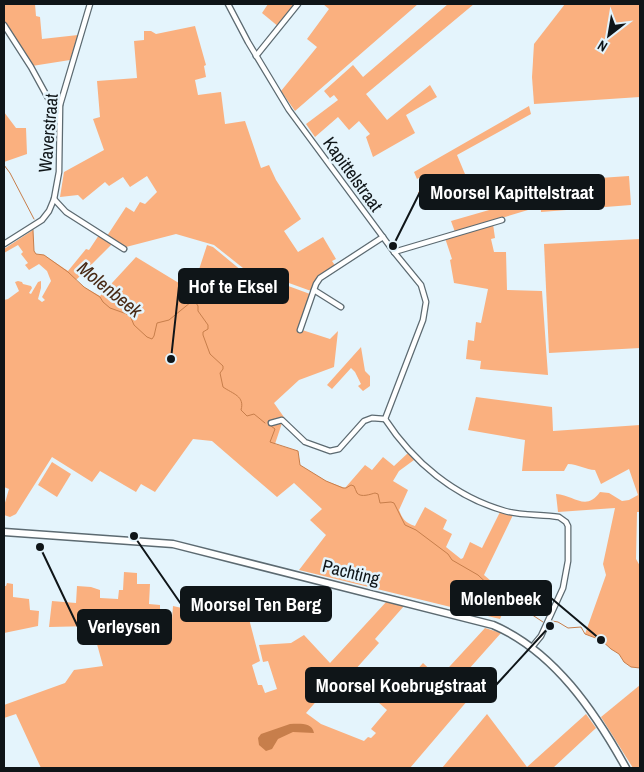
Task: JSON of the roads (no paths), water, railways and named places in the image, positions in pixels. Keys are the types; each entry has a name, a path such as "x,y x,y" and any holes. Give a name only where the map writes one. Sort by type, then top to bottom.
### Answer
{"main road":[{"name":"Pachting","path":"4,532 162,542 191,547 493,625 532,647 558,672 602,728 626,768"}],"street":[{"name":"Waverstraat","path":"4,244 42,220 49,211 54,199 59,172 60,105 90,4"},
{"name":"Kapittelstraat","path":"228,4 256,56 293,114 383,238 421,285 425,294 426,310 385,419"},
{"path":"256,56 298,4"},
{"path":"4,25 48,98 60,105"},
{"path":"54,199 66,212 124,249"},
{"path":"394,252 502,220"},
{"path":"300,330 320,278 383,238"},
{"path":"314,290 341,307"},
{"path":"271,422 282,420 305,442 335,451 364,421 372,418 385,419 393,431 427,468 457,490 507,512 556,516 563,519 568,526 568,561 562,588 541,636 532,647"}],"waterway":[{"name":"Molenbeek","path":"4,165 34,219"},
{"name":"Molenbeek","path":"33,230 34,251 36,254 44,255 68,272 84,287 100,297 110,308 127,314 134,325 147,337 152,339 157,323 169,320 191,302 196,303 198,311 208,325 208,329 203,332 203,335 210,354 223,366 220,373 223,387 240,398 241,410 247,416 254,414 265,423"},
{"name":"Molenbeek","path":"271,426 275,429 270,442 298,451 300,465 326,481 343,488 351,485 354,486 357,493 361,495 378,494 380,503 394,503 405,525 416,530 448,554 452,560 478,575 493,589 543,622"},
{"name":"Molenbeek","path":"552,621 568,628 581,627 585,634 601,640 619,654 624,662 631,667 640,668"}],"place":[{"name":"Moorsel Kapittelstraat","path":"393,246"},
{"name":"Hof te Eksel","path":"171,359"},
{"name":"Moorsel Ten Berg","path":"134,536"},
{"name":"Verleysen","path":"40,547"},
{"name":"Moorsel Koebrugstraat","path":"550,626"},
{"name":"Molenbeek","path":"601,640"}]}
